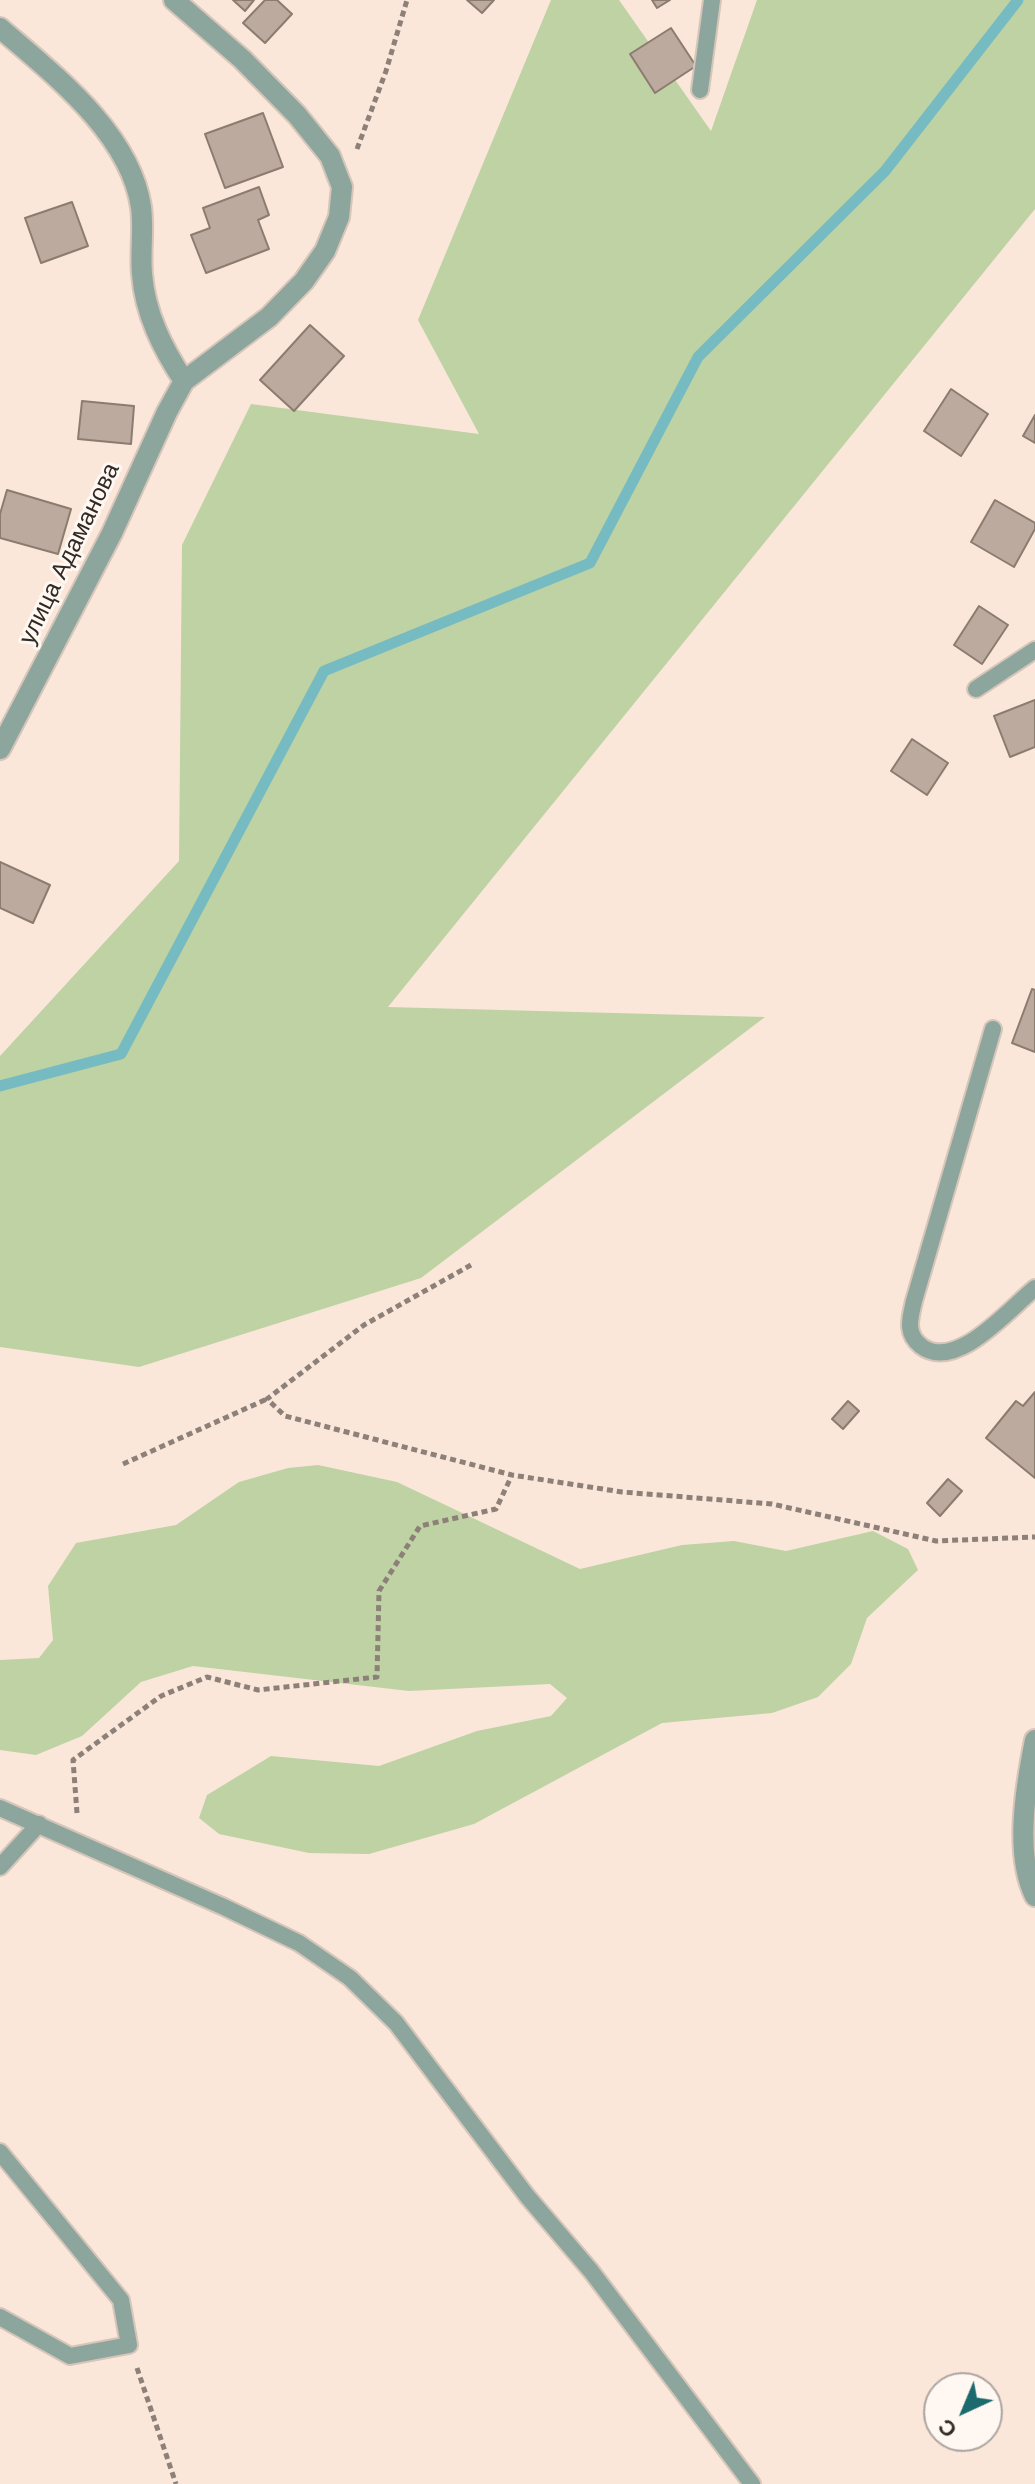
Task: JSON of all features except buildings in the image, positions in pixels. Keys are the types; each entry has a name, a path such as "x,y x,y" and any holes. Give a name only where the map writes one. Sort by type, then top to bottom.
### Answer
{"street":[{"path":"174,0 242,59 297,115 330,156 342,187"},
{"path":"0,28 56,76 110,136 130,172 141,207 142,277 152,321 166,353 184,381"},
{"name":"улица Адаманова","path":"0,749 112,533 184,381 269,317 304,281 325,251 339,217 342,187"},
{"path":"1035,1740 1027,1780 1024,1856 1035,1896"}],"lane":[{"path":"700,90 712,0"},
{"path":"976,689 1035,650"},
{"path":"993,1029 914,1301 909,1326 914,1340 927,1351 946,1353 983,1334 1035,1288"},
{"path":"0,1808 299,1943 350,1978 396,2023 527,2196 591,2271 752,2484"},
{"path":"0,1867 39,1824"},
{"path":"0,2152 121,2300 129,2345 70,2356 0,2317"}],"path":[{"path":"342,187 386,71 407,0"},
{"path":"123,1464 267,1399 364,1325 471,1265"},
{"path":"267,1399 285,1416 512,1475 622,1492 772,1504 936,1541 1035,1537"},
{"path":"79,1842 73,1760 161,1696 207,1677 258,1690 377,1677 379,1591 420,1526 496,1509 512,1475"},
{"path":"129,2345 176,2484"}],"green space":[{"path":"551,0 619,0 711,131 757,0 1035,0 1035,209 388,1007 765,1017 421,1278 139,1367 0,1347 0,1056 179,861 182,545 251,404 479,434 418,320"},
{"path":"318,1465 397,1482 580,1569 682,1545 734,1541 786,1551 873,1531 908,1549 918,1570 867,1618 851,1664 818,1697 772,1713 662,1723 474,1824 369,1854 309,1853 219,1834 199,1818 207,1795 271,1756 379,1766 477,1731 551,1716 567,1698 550,1684 409,1691 193,1666 141,1682 82,1736 36,1755 0,1750 0,1660 39,1658 53,1640 48,1586 76,1543 176,1525 239,1482 288,1468"}],"waterway":[{"path":"0,1086 121,1054 324,671 590,563 698,357 885,171 1018,0"}]}
